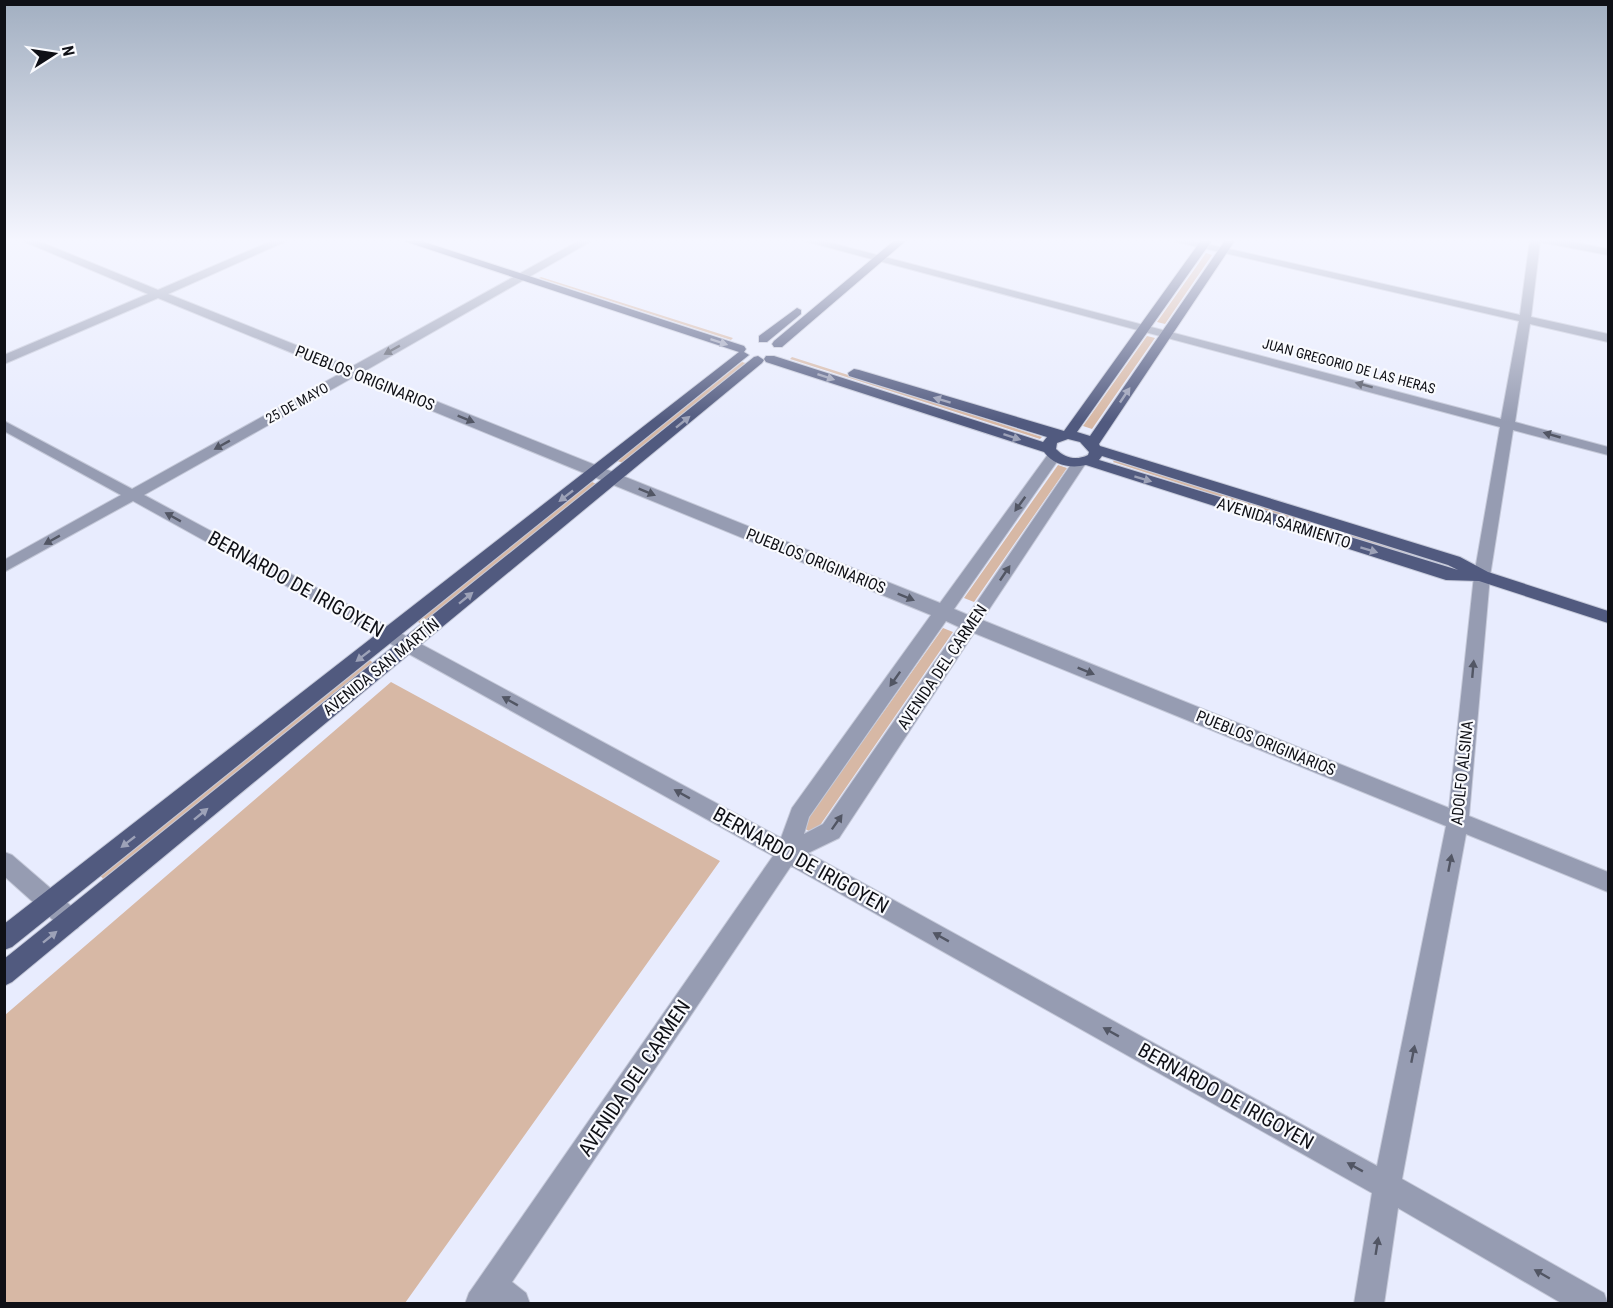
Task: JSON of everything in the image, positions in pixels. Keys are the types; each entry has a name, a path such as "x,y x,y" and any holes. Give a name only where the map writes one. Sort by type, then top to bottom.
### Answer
{"main road":[{"path":"597,300 760,350 1063,436 1084,439 1088,454 1066,461 1052,452 760,350 619,300"},
{"name":"AVENIDA SAN MARTÍN","path":"4,974 408,645 605,475 821,300"},
{"path":"1052,452 1050,441 1063,436 1165,300"},
{"name":"AVENIDA DEL CARMEN","path":"1088,454 1190,300"},
{"name":"AVENIDA SARMIENTO","path":"1088,454 1452,576 1482,576 1608,617"},
{"name":"AVENIDA SAN MARTÍN","path":"4,939 390,635 605,475"}],"street":[{"path":"4,360 144,300"},
{"name":"PUEBLOS ORIGINARIOS","path":"173,300 1608,882"},
{"name":"25 DE MAYO","path":"4,567 481,300"},
{"name":"JUAN GREGORIO DE LAS HERAS","path":"1036,300 1608,451"},
{"path":"1439,300 1608,338"},
{"name":"ADOLFO ALSINA","path":"1369,1304 1387,1185 1458,821 1482,576 1527,300"},
{"name":"BERNARDO DE IRIGOYEN","path":"4,425 788,852 1387,1185 1593,1304"},
{"name":"AVENIDA DEL CARMEN","path":"496,1297 788,852 799,814 1052,452"},
{"name":"AVENIDA DEL CARMEN","path":"788,852 831,831 1088,454"},
{"path":"4,862 70,920"}],"shaded area":[{"path":"607,300 614,300 733,338 731,340"},
{"path":"1173,300 1181,300 1165,324 1157,322"},
{"path":"1147,336 1155,338 1092,429 1083,426"},
{"path":"792,357 1042,437 1040,439 790,359"},
{"path":"742,362 749,364 624,463 617,461"},
{"path":"1115,459 1450,566 1449,570 1113,462"},
{"path":"1058,465 1067,468 974,602 964,598"},
{"path":"592,482 599,485 424,625 416,621"},
{"path":"943,628 953,632 814,834 802,827"},
{"path":"369,660 377,665 107,882 99,875"},
{"path":"391,682 720,861 405,1303 5,1303 5,1015"}]}
